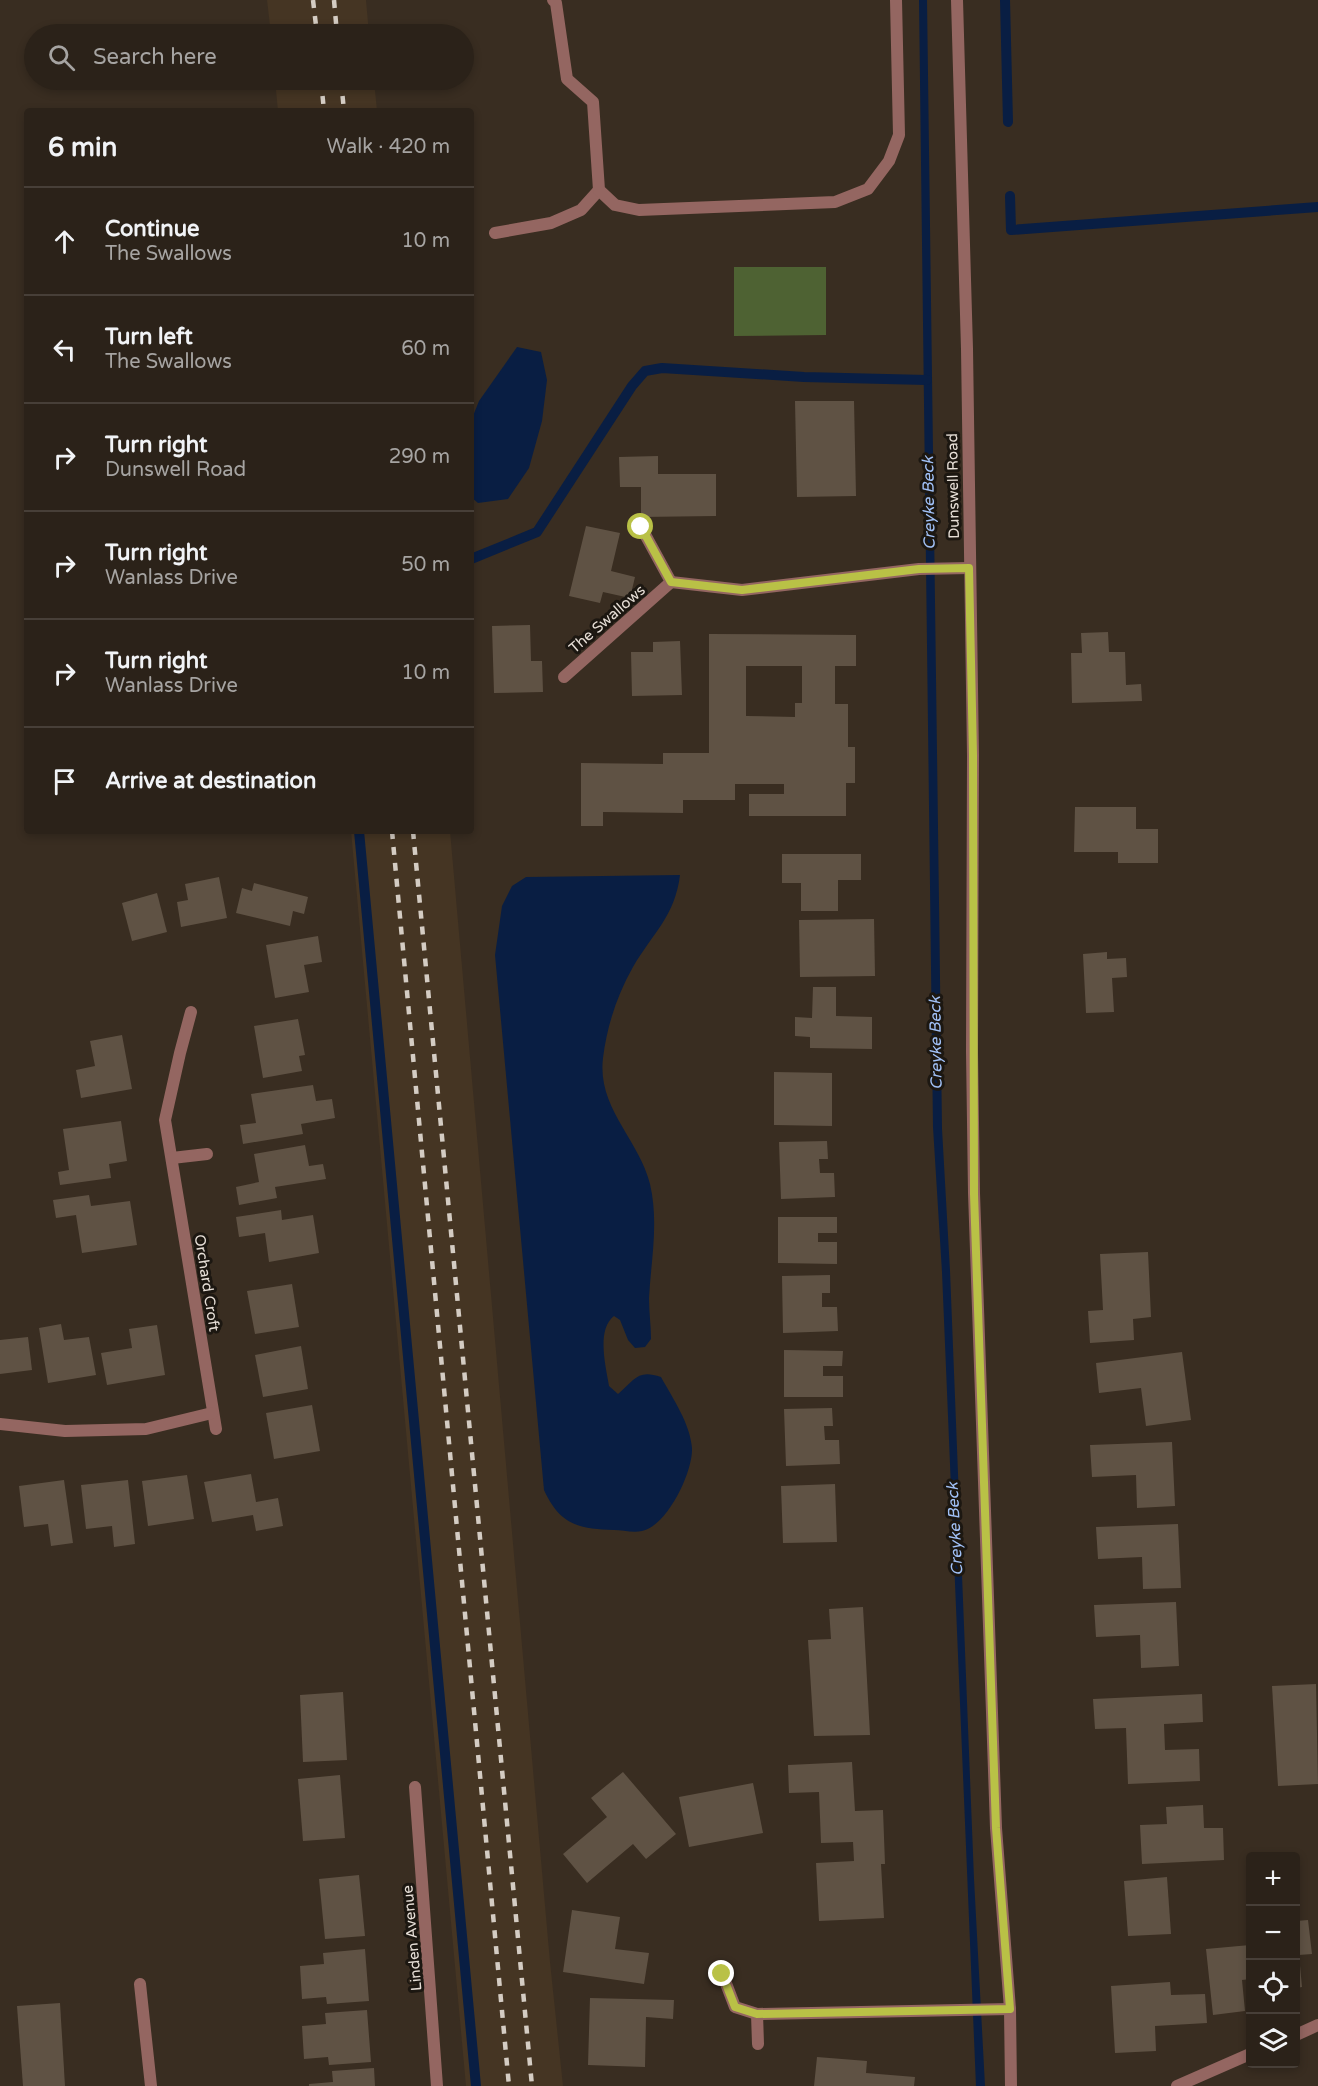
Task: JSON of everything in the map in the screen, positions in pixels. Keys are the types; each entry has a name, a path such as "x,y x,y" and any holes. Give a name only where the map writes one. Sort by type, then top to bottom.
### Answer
{"street":[{"path":"553,0 556,3 567,79 593,102 600,190 615,205 639,210 835,202 868,189 889,161 899,135 896,0"},
{"name":"Dunswell Road","path":"957,0 967,349 973,755 974,1194 996,1828 1010,2009 1011,2086"},
{"path":"495,233 551,223 581,210 600,190"},
{"path":"641,527 671,582 742,590 919,569 969,568"},
{"name":"The Swallows","path":"564,677 671,582"},
{"name":"Orchard Croft","path":"191,1012 165,1120 216,1430"},
{"path":"172,1158 207,1154"},
{"path":"0,1424 65,1431 146,1429 212,1413"},
{"name":"Linden Avenue","path":"415,1787 437,2086"},
{"path":"722,1974 735,2007 757,2014 1010,2009"},
{"path":"140,1984 151,2086"},
{"path":"757,2014 758,2044"},
{"path":"1300,2033 1318,2025"},
{"path":"1177,2086 1246,2056"}],"shaded area":[{"path":"267,0 366,0 368,24 270,24"},
{"path":"276,90 375,90 377,108 278,108"},
{"path":"351,834 450,834 550,1962 563,2086 466,2086"}],"green space":[{"path":"734,267 826,267 826,335 734,336"}],"water":[{"name":"Creyke Beck","path":"919,0 927,0 942,1129 985,2086 976,2086 942,1272 933,1127"},
{"path":"517,347 541,352 547,380 542,421 529,468 508,499 478,503 474,500 474,414 479,401"},
{"path":"680,875 668,913 633,967 622,989 610,1023 603,1058 606,1092 612,1108 645,1168 654,1213 649,1298 651,1339 645,1347 635,1348 628,1340 620,1320 614,1316 608,1322 605,1330 604,1349 609,1386 618,1394 641,1375 661,1377 688,1429 692,1448 691,1458 677,1497 669,1509 651,1527 635,1532 591,1528 572,1523 564,1518 550,1502 544,1490 495,955 502,906 512,886 526,877"}],"building":[{"path":"795,401 854,401 856,496 797,497"},
{"path":"658,456 658,474 716,474 716,516 641,517 641,487 620,487 619,457"},
{"path":"586,526 620,533 611,571 635,577 630,598 603,592 600,603 569,596"},
{"path":"530,625 531,661 542,661 543,692 494,693 492,626"},
{"path":"1108,632 1109,652 1125,652 1126,685 1141,684 1142,701 1072,703 1071,653 1082,653 1081,633"},
{"path":"709,634 856,635 856,666 835,666 835,704 848,704 848,747 855,747 855,783 846,783 846,816 749,816 749,794 784,794 784,784 735,784 735,800 683,800 683,813 603,812 603,826 581,826 581,763 663,764 663,753 709,753","holes":["746,666 802,666 802,703 795,703 795,717 746,716"]},
{"path":"680,641 682,695 632,696 631,652 653,652 653,642"},
{"path":"1075,807 1136,807 1136,829 1158,829 1158,863 1118,863 1118,852 1074,852"},
{"path":"782,854 861,854 861,880 838,880 838,911 801,911 801,883 782,883"},
{"path":"219,877 227,918 181,927 177,902 188,900 185,884"},
{"path":"254,883 308,897 304,914 293,911 290,926 236,913 242,888 252,891"},
{"path":"157,893 167,932 132,941 122,903"},
{"path":"874,919 875,976 800,977 799,920"},
{"path":"318,936 322,962 304,965 309,992 275,998 266,945"},
{"path":"1107,952 1107,959 1126,958 1127,977 1112,978 1114,1012 1086,1013 1083,954"},
{"path":"813,987 836,987 836,1016 872,1017 872,1049 810,1048 810,1037 795,1036 795,1017 812,1018"},
{"path":"298,1019 305,1055 299,1056 302,1071 263,1078 254,1026"},
{"path":"122,1035 132,1089 81,1098 76,1070 95,1066 90,1041"},
{"path":"774,1072 832,1073 832,1126 774,1125"},
{"path":"313,1085 316,1101 332,1099 335,1118 301,1124 303,1134 243,1144 240,1125 256,1123 251,1094"},
{"path":"121,1121 127,1161 109,1164 111,1178 60,1185 58,1172 69,1170 63,1129"},
{"path":"827,1141 828,1159 819,1159 820,1173 834,1173 835,1197 781,1199 779,1142"},
{"path":"305,1145 309,1166 323,1164 326,1179 275,1187 277,1198 239,1205 236,1187 259,1182 254,1154"},
{"path":"89,1195 91,1206 130,1201 137,1245 82,1253 76,1215 56,1218 53,1200"},
{"path":"281,1210 282,1220 313,1215 319,1253 269,1262 265,1233 239,1237 236,1217"},
{"path":"778,1217 837,1217 837,1233 818,1233 818,1242 837,1242 837,1264 778,1263"},
{"path":"1148,1252 1151,1317 1133,1319 1134,1340 1090,1343 1088,1311 1103,1310 1100,1254"},
{"path":"830,1275 830,1293 822,1293 822,1307 837,1307 838,1331 783,1333 782,1276"},
{"path":"292,1284 299,1327 255,1334 247,1291"},
{"path":"61,1324 64,1340 89,1337 96,1375 48,1383 39,1328"},
{"path":"157,1325 165,1375 107,1385 101,1353 132,1348 129,1329"},
{"path":"28,1337 32,1370 0,1374 0,1340"},
{"path":"301,1346 308,1389 263,1397 255,1355"},
{"path":"784,1350 843,1351 842,1366 823,1366 823,1376 843,1376 843,1397 784,1397"},
{"path":"1182,1352 1191,1420 1146,1426 1141,1388 1099,1393 1096,1363"},
{"path":"312,1405 320,1451 274,1459 266,1413"},
{"path":"832,1408 833,1426 824,1426 825,1440 839,1440 840,1464 786,1466 784,1409"},
{"path":"1172,1442 1175,1506 1137,1508 1136,1475 1092,1477 1090,1445"},
{"path":"251,1474 256,1502 278,1498 283,1526 256,1531 253,1515 212,1522 204,1482"},
{"path":"187,1475 194,1519 148,1526 142,1481"},
{"path":"64,1480 73,1543 51,1546 48,1524 24,1527 19,1486"},
{"path":"128,1480 135,1544 114,1547 112,1526 86,1529 81,1485"},
{"path":"835,1484 837,1542 783,1543 781,1486"},
{"path":"1178,1524 1181,1588 1143,1589 1142,1557 1098,1559 1096,1527"},
{"path":"1176,1602 1179,1666 1141,1668 1140,1635 1096,1637 1094,1605"},
{"path":"863,1607 870,1735 814,1736 808,1640 831,1639 829,1609"},
{"path":"1316,1684 1318,1784 1278,1786 1272,1686"},
{"path":"343,1692 347,1760 303,1762 300,1695"},
{"path":"1202,1694 1203,1722 1164,1724 1165,1750 1199,1749 1200,1781 1128,1784 1126,1728 1095,1729 1093,1699"},
{"path":"852,1762 855,1811 883,1810 885,1864 881,1864 884,1918 819,1921 816,1863 854,1861 853,1842 821,1843 819,1792 789,1793 788,1765"},
{"path":"623,1772 676,1834 646,1859 633,1844 587,1883 563,1854 607,1817 591,1798"},
{"path":"340,1775 345,1838 303,1841 298,1779"},
{"path":"753,1783 763,1833 689,1847 679,1797"},
{"path":"1203,1805 1204,1828 1223,1828 1224,1860 1142,1864 1140,1825 1167,1824 1166,1807"},
{"path":"359,1875 365,1936 325,1939 319,1879"},
{"path":"1167,1877 1171,1934 1128,1936 1124,1881"},
{"path":"572,1910 620,1917 615,1949 649,1953 644,1984 563,1972"},
{"path":"1308,1920 1312,1954 1300,1955 1300,1921"},
{"path":"1246,1945 1246,1980 1242,1980 1245,2011 1213,2015 1206,1949"},
{"path":"365,1949 369,2001 327,2004 326,1997 302,1999 300,1966 324,1964 323,1953"},
{"path":"1170,1982 1171,1995 1205,1994 1207,2023 1155,2026 1156,2051 1115,2053 1111,1986"},
{"path":"590,1998 674,2000 673,2019 646,2017 645,2067 588,2065"},
{"path":"60,2003 65,2086 23,2086 17,2006"},
{"path":"367,2010 371,2062 329,2065 328,2057 304,2059 302,2026 326,2024 325,2013"},
{"path":"817,2057 867,2061 866,2073 915,2077 914,2086 814,2086"},
{"path":"374,2068 375,2086 309,2086 309,2084 333,2082 332,2071"}],"waterway":[{"path":"1005,0 1008,122"},
{"path":"1010,196 1011,230 1318,207"},
{"path":"474,558 537,532 632,386 645,371 662,368 804,377 927,380"},
{"path":"359,834 476,2086"}],"railway":[{"path":"313,0 316,24"},
{"path":"334,0 336,24"},
{"path":"322,90 324,108"},
{"path":"342,90 344,108"},
{"path":"392,834 509,2086"},
{"path":"413,834 532,2086"}],"route":[{"path":"641,527 671,582 742,590 919,569 969,568 973,755 974,1194 996,1828 1010,2009 757,2014 735,2007 722,1974"}]}
